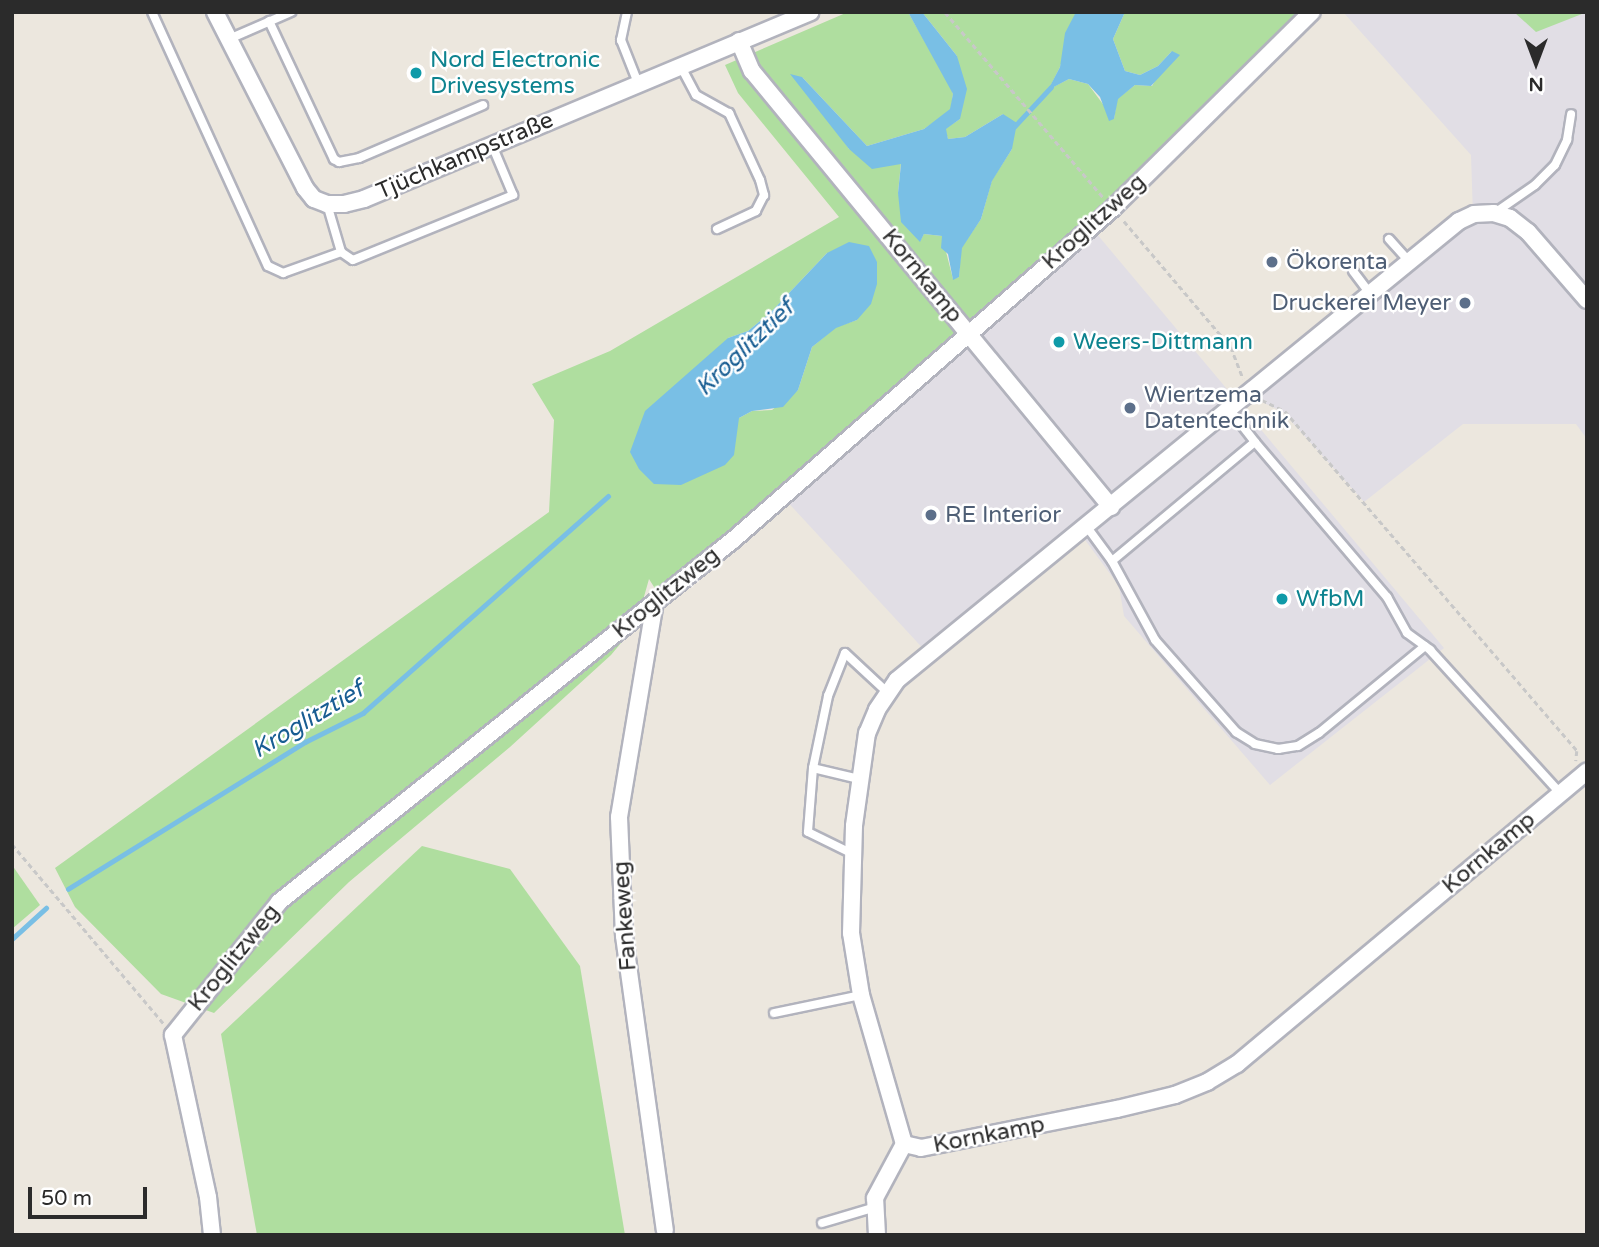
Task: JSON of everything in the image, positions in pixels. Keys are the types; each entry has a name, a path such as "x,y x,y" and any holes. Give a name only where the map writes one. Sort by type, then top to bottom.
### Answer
{"street":[{"path":"215,12 305,188 314,199 327,204"},
{"name":"Tjüchkampstraße","path":"327,204 344,204 364,199 810,12"},
{"name":"Kroglitzweg","path":"212,1235 208,1197 173,1035 279,902 733,540 1113,208 1312,12"},
{"name":"Kornkamp","path":"739,41 752,71 1111,507"},
{"name":"Kornkamp","path":"1494,214 1474,214 1459,221 1408,260 1230,410 897,680 888,693 867,733 859,779 853,854 851,933 861,995 904,1144 921,1148 1117,1109 1175,1095 1207,1082 1237,1064 1587,771"},
{"path":"1494,214 1510,218 1528,232 1587,300"},
{"name":"Fankeweg","path":"655,601 619,817 624,936 665,1230"},
{"path":"877,1235 876,1198 904,1144"}],"lane":[{"path":"152,12 268,266 283,273 341,252"},
{"path":"229,39 291,12"},
{"path":"627,12 621,40 638,83"},
{"path":"269,21 334,159 339,162 359,158 483,105"},
{"path":"680,65 695,95 729,113 764,195 756,211 717,229"},
{"path":"1494,214 1535,185 1555,165 1567,139 1571,114"},
{"path":"327,204 341,252 353,260 513,195 492,145"},
{"path":"1390,239 1408,260"},
{"path":"1353,271 1370,292"},
{"path":"1230,410 1387,597 1407,633 1425,646 1560,793"},
{"path":"1112,561 1255,442"},
{"path":"1087,527 1112,561 1155,640 1237,732 1255,744 1278,749 1298,746 1319,733 1425,646"},
{"path":"853,854 808,832 813,768 828,696 845,653 888,693"},
{"path":"813,768 859,779"},
{"path":"774,1013 861,995"},
{"path":"822,1223 876,1207"}],"path":[{"path":"945,12 1231,347"},
{"path":"1285,411 1577,751"},
{"path":"12,844 173,1035"}],"shaded area":[{"path":"1343,12 1587,12 1587,439 1576,424 1463,424 1364,502 1283,412 1247,395 1473,215 1471,155"},
{"path":"1091,227 1444,648 1270,785 1124,616 1119,586 1080,533 929,655 782,496"}],"green space":[{"path":"848,12 908,12 953,94 951,109 924,129 867,146 802,77 849,149 901,163 898,193 920,241 924,234 942,236 953,279 959,277 961,248 981,219 992,180 1012,149 1003,114 965,137 948,139 945,129 960,119 957,56 922,12 1076,12 1060,67 1049,89 1069,79 1088,84 1114,119 1117,99 1135,85 1152,86 1172,51 1158,66 1140,75 1125,71 1113,39 1125,12 1323,12 1099,233 719,564 666,606 649,579 636,625 611,655 510,747 349,882 214,1013 161,994 75,907 55,868 549,512 554,420 532,384 610,351 839,217 738,93 725,65","holes":["827,253 877,262 857,320 836,327 812,347 798,390 772,410 752,411 739,418 728,338 748,331 771,312"]},
{"path":"1514,12 1587,12 1536,32"},
{"path":"422,846 510,869 580,966 625,1235 257,1235 221,1034"},
{"path":"12,865 40,905 12,929"}],"water":[{"path":"908,12 922,12 957,56 967,89 960,119 946,129 948,139 965,137 1003,114 1017,123 1012,149 992,181 981,219 962,248 959,277 953,280 948,254 941,248 942,236 924,234 920,242 901,222 898,193 901,164 872,169 849,149 790,74 802,77 867,146 924,129 950,109 953,94"},
{"path":"1076,12 1125,12 1113,39 1125,71 1140,75 1158,66 1172,51 1180,55 1151,86 1135,85 1118,99 1114,119 1109,121 1100,97 1088,84 1069,79 1048,90 1060,67 1065,33"},
{"path":"849,242 869,246 877,262 877,284 871,304 857,320 836,328 812,347 798,390 783,407 752,411 739,418 734,455 725,465 681,485 654,484 639,469 630,452 645,411 728,338 748,331 771,312 827,253"}],"waterway":[{"name":"Kroglitztief","path":"1014,127 1051,87"},
{"name":"Kroglitztief","path":"68,889 305,742 363,713 608,496"},
{"name":"Kroglitztief","path":"12,939 46,908"}],"place":[{"name":"Nord Electronic Drivesystems","path":"416,73"},
{"name":"Ökorenta","path":"1272,262"},
{"name":"Druckerei Meyer","path":"1465,303"},
{"name":"Weers-Dittmann","path":"1059,342"},
{"name":"Wiertzema Datentechnik","path":"1130,408"},
{"name":"RE Interior","path":"931,515"},
{"name":"WfbM","path":"1282,599"}]}
